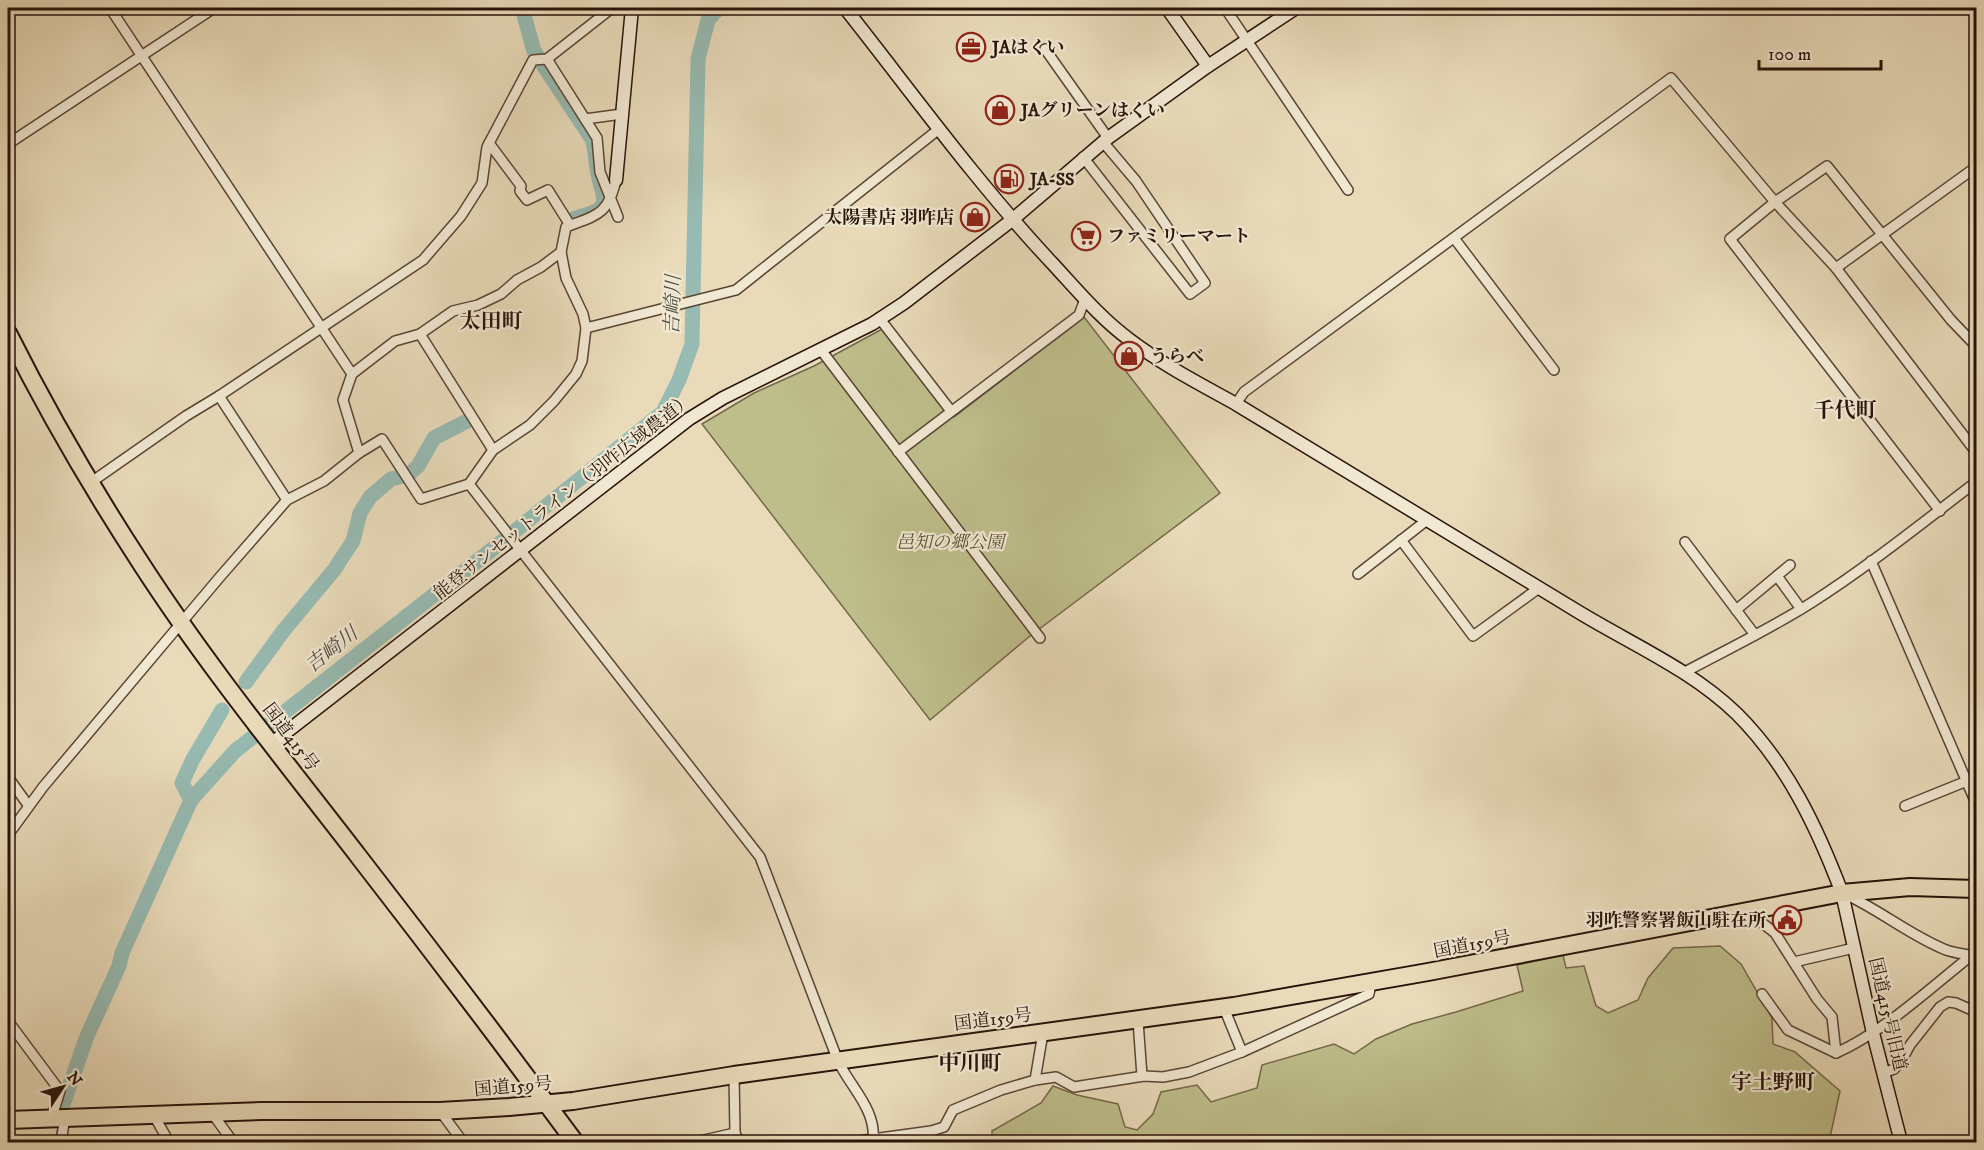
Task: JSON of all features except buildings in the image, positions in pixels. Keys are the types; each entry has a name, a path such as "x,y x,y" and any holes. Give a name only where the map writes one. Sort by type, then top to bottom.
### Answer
{"highway":[{"name":"国道415号","path":"8,333 90,483 181,622 268,741 485,1019 575,1143"},
{"name":"国道159号","path":"8,1120 260,1111 440,1111 577,1101 734,1075 1224,1008 1371,983 1842,893 1910,886 1977,889"}],"street":[{"path":"110,8 352,374"},
{"path":"8,144 214,8"},
{"path":"90,483 186,416 423,260 461,216 482,183 489,143 533,60 542,60 612,8"},
{"path":"8,835 28,805 181,622 287,500 324,481 359,453 382,439 421,499 469,484 493,450 530,425 576,374 582,361 586,328 583,314 566,278 561,252 566,226 602,211 612,196 616,180 632,8"},
{"name":"国道415号旧道","path":"845,8 1012,220 1085,298 1129,340 1181,374 1236,404 1683,673 1714,694 1738,716 1785,771 1824,845 1842,893 1873,1033 1901,1143"},
{"path":"1167,8 1208,66"},
{"path":"1225,8 1348,190"},
{"name":"能登サンセットライン（羽咋広域農道）","path":"268,741 521,551 689,419 723,398 880,319 904,303 1012,220 1083,157 1208,66 1296,8"},
{"path":"1045,49 1205,283 1190,294 1083,157"},
{"path":"542,60 597,138 600,172 618,217"},
{"path":"1236,404 1244,392 1671,78 1775,202 1836,268 1977,452"},
{"path":"585,119 622,114"},
{"path":"586,328 736,290 939,129"},
{"path":"489,143 521,186 520,190 527,200 548,190 570,225"},
{"path":"1940,511 1730,239 1775,202 1827,166 1951,320 1977,346"},
{"path":"1836,268 1977,167"},
{"path":"1454,238 1554,370"},
{"path":"359,453 343,400 352,374 395,340 420,334 453,311 478,305 501,294 517,280 541,267 561,252"},
{"path":"898,452 1079,315 1085,298"},
{"path":"880,319 951,411"},
{"path":"420,334 493,450"},
{"path":"821,350 1040,638"},
{"path":"219,396 287,500"},
{"path":"1683,673 1801,609 1871,561 1977,482"},
{"path":"469,484 760,857 838,1061 866,1103 874,1140"},
{"path":"1358,574 1427,520"},
{"path":"1401,540 1473,636 1539,588"},
{"path":"1685,542 1755,635"},
{"path":"1871,561 1977,803"},
{"path":"1736,610 1790,565"},
{"path":"1777,576 1801,609"},
{"path":"8,777 28,805"},
{"path":"1905,806 1967,781"},
{"path":"1842,893 1866,904 1948,951 1974,956"},
{"path":"1729,914 1761,922 1775,933 1817,999 1832,1017 1836,1053"},
{"path":"1794,962 1854,948"},
{"path":"1836,1053 1873,1033 1974,956"},
{"path":"851,1143 931,1131 944,1126 953,1110 1001,1090 1035,1080 1056,1077 1074,1088 1142,1076 1163,1077 1189,1072 1242,1052 1369,994 1371,983"},
{"path":"1762,994 1788,1030 1836,1053"},
{"path":"1883,1073 1894,1069 1902,1060 1910,1045 1940,1007 1948,1002 1956,1003 1977,1012"},
{"path":"1224,1008 1242,1052"},
{"path":"8,1021 60,1091 61,1143"},
{"path":"1138,1021 1142,1076"},
{"path":"1035,1080 1043,1033"},
{"path":"695,1143 737,1138 734,1075"},
{"path":"440,1111 463,1143"},
{"path":"212,1113 233,1143"},
{"path":"153,1114 169,1143"}],"green space":[{"name":"邑知の郷公園","path":"1084,317 1220,493 1030,636 930,720 702,424 754,393 814,366 884,328 954,417"},
{"path":"1720,946 1741,964 1772,1018 1773,1044 1795,1052 1840,1091 1829,1142 992,1142 992,1131 1041,1103 1053,1086 1077,1095 1118,1104 1125,1127 1137,1130 1153,1114 1161,1092 1197,1085 1211,1102 1257,1088 1262,1065 1334,1044 1354,1054 1376,1039 1412,1024 1523,991 1517,965 1563,955 1566,968 1584,966 1596,1006 1608,1013 1638,1000 1648,978 1673,948"}],"waterway":[{"name":"吉崎川","path":"522,8 534,51 593,143 604,204 597,211 573,219"},
{"name":"吉崎川","path":"515,531 663,412 679,380 692,344 698,59 708,20 719,8"},
{"name":"吉崎川","path":"246,682 284,630 334,570 353,541 360,513 370,497 391,479 408,475 418,466 434,438 469,420"},
{"name":"吉崎川","path":"191,800 235,751 504,540"},
{"name":"吉崎川","path":"60,1113 87,1036 191,800 182,783 193,759 222,710"},
{"path":"56,1142 58,1128"}],"place":[{"name":"JAはくい","path":"971,47"},
{"name":"JAグリーンはくい","path":"1000,110"},
{"name":"JA-SS","path":"1009,179"},
{"name":"太陽書店 羽咋店","path":"975,217"},
{"name":"ファミリーマート","path":"1086,236"},
{"name":"うらべ","path":"1129,356"},
{"name":"羽咋警察署飯山駐在所","path":"1787,920"}],"district":[{"name":"太田町","path":"491,321"},
{"name":"千代町","path":"1845,410"},
{"name":"中川町","path":"970,1063"},
{"name":"宇土野町","path":"1773,1082"}]}
